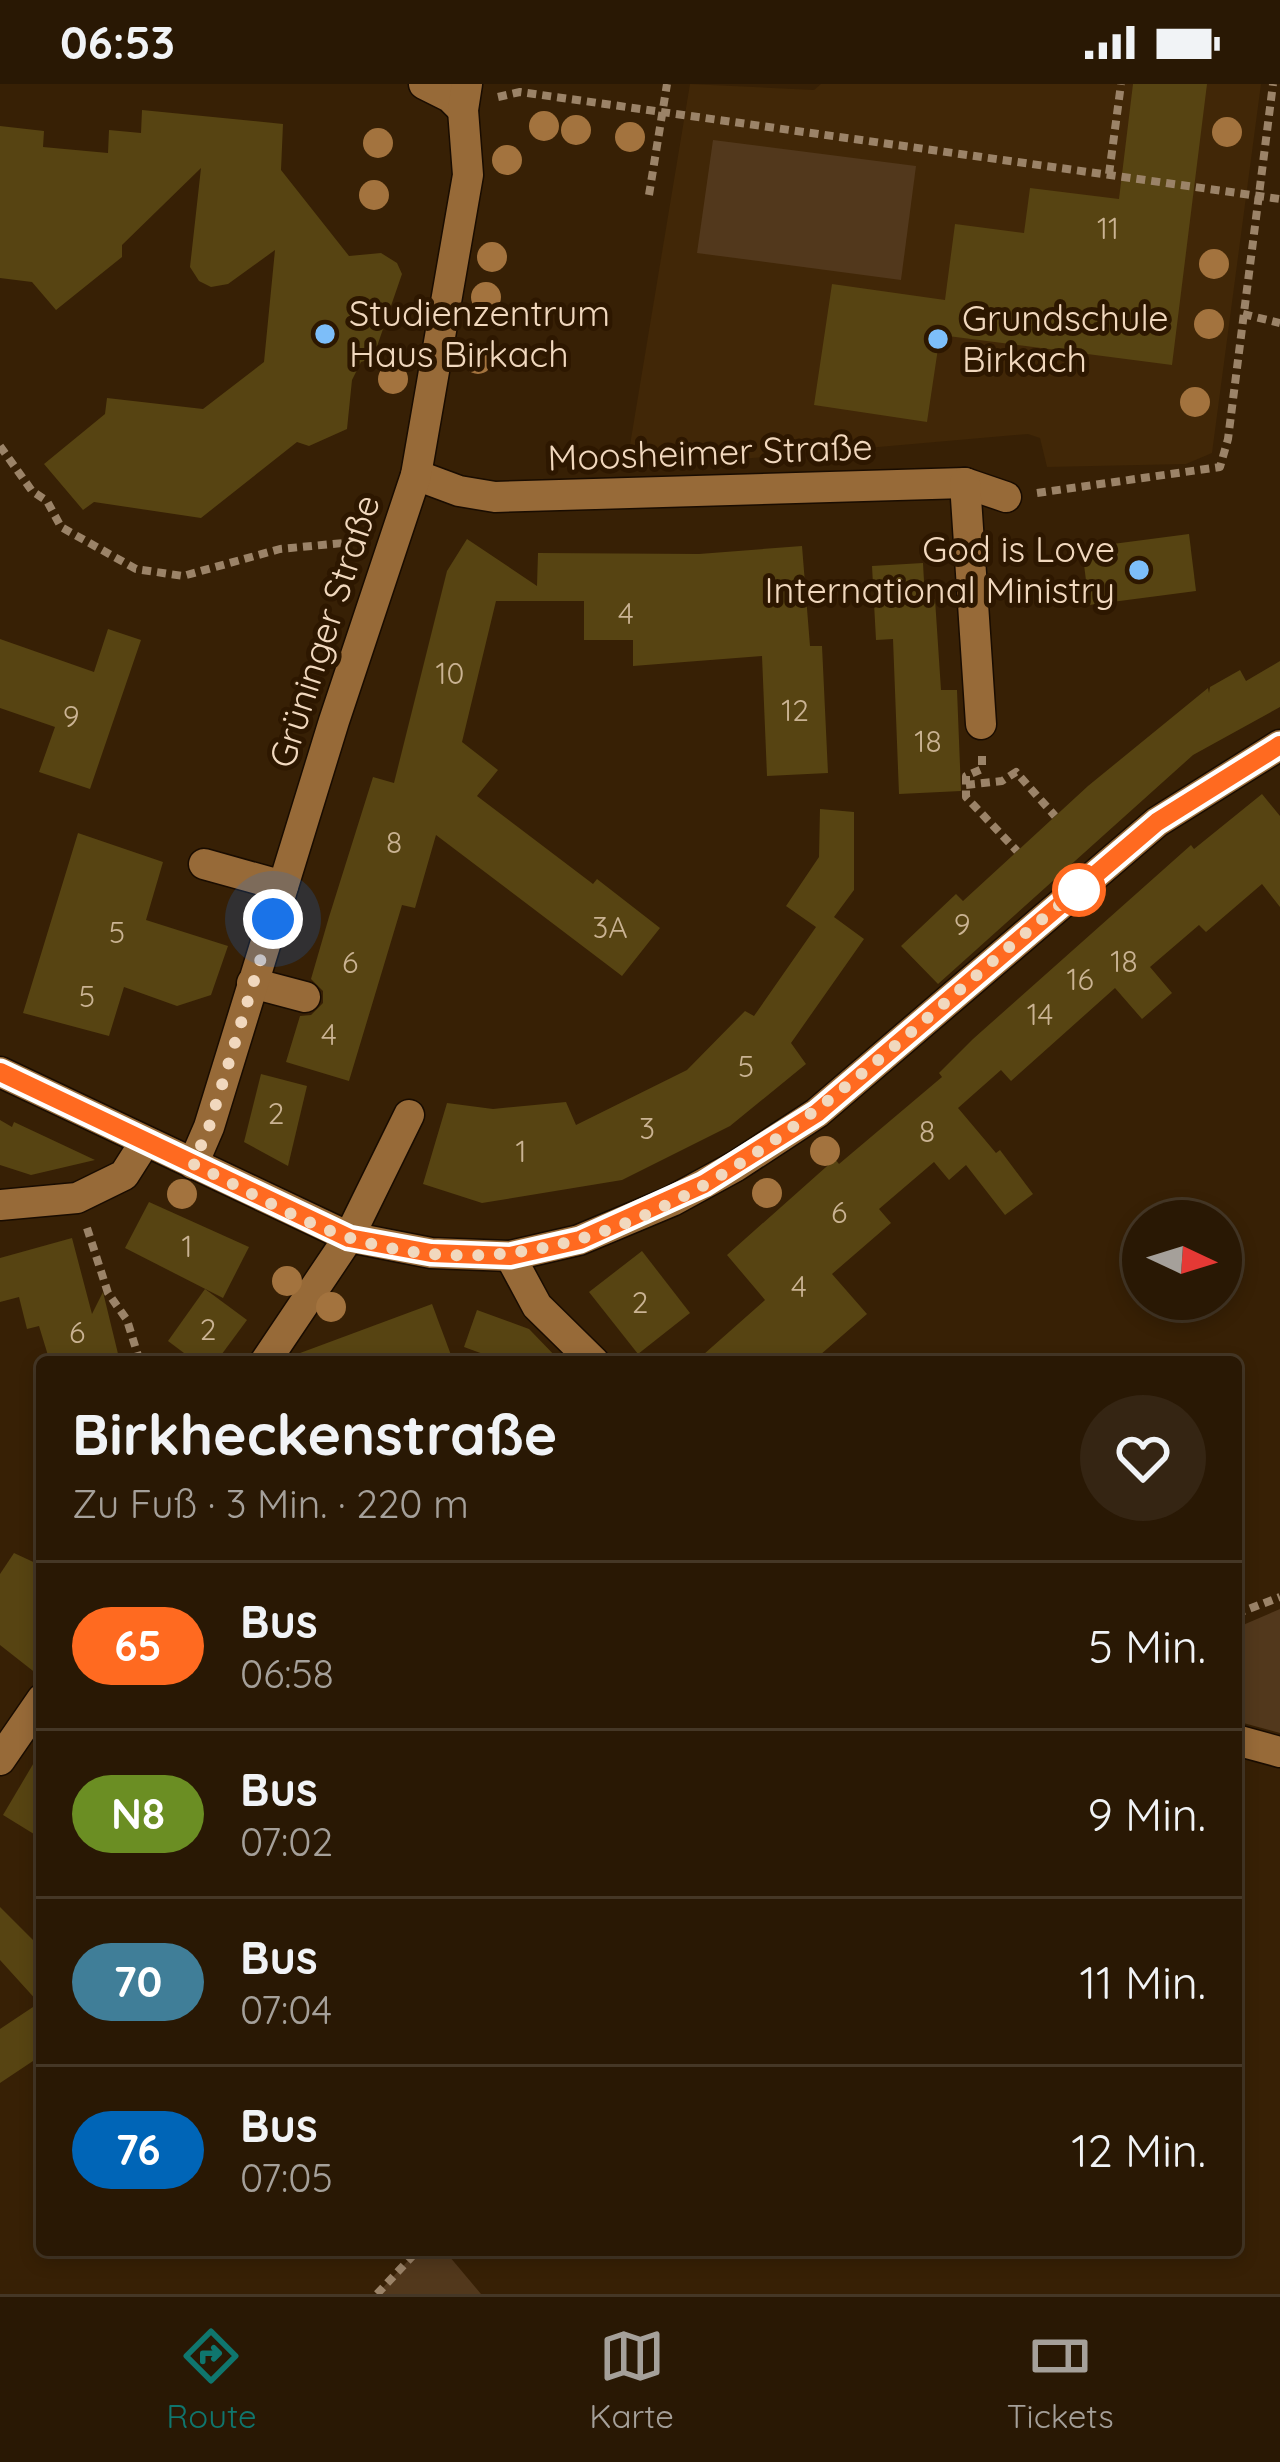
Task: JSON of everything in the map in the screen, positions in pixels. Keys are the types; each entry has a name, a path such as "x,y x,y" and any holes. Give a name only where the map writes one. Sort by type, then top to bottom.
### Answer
{"street":[{"path":"424,84 450,97 465,97"},
{"name":"Grüninger Straße","path":"193,1164 209,1127 416,475 468,176 465,97"},
{"name":"Moosheimer Straße","path":"416,475 496,497 965,483 1006,497"},
{"path":"965,483 980,724"},
{"path":"0,1072 349,1238 431,1253 510,1256 580,1240 661,1206 817,1113 1157,822 1280,745"},
{"path":"204,864 283,886"},
{"path":"252,983 305,997"},
{"path":"269,1356 349,1238 409,1115"},
{"path":"0,1205 77,1198 124,1175 145,1142"},
{"path":"510,1256 537,1306 588,1356"},
{"path":"0,1760 36,1708"},
{"path":"1242,1742 1280,1752"}],"path":[{"path":"649,195 667,84"},
{"path":"1109,174 1120,84"},
{"path":"1006,497 1220,466 1273,84"},
{"path":"465,97 508,89 1280,199"},
{"path":"1244,314 1280,323"},
{"path":"0,446 32,491 47,501 61,527 136,568 183,577 315,542 395,539"},
{"path":"980,724 982,769 966,776 966,797 1017,851"},
{"path":"966,785 1002,781 1016,772 1055,816"},
{"path":"77,1198 107,1293 128,1320 138,1356"},
{"path":"1242,1612 1280,1597"},
{"path":"377,2294 412,2256"}],"shaded area":[{"name":"Grundschule Birkach","path":"690,84 814,90 821,84 1261,84 1212,453 1186,464 1047,467 1040,438 1028,434 626,469"},
{"path":"713,140 916,166 901,280 697,253"},
{"path":"1280,1609 1280,1733 1242,1723 1242,1625"},
{"path":"412,2256 449,2256 481,2294 377,2294"}],"building":[{"name":"Grundschule Birkach","path":"1133,84 1207,84 1172,365 940,335 927,422 814,405 832,284 945,300 955,224 1024,233 1030,188 1119,199"},
{"name":"Studienzentrum Haus Birkach","path":"142,110 283,124 281,170 349,256 381,253 397,263 402,274 373,358 361,362 352,380 347,429 309,446 297,442 201,518 94,502 83,510 44,464 105,414 107,398 203,409 264,362 275,250 228,284 211,287 199,281 190,267 201,168 122,245 122,257 56,310 32,282 0,278 0,126 44,131 43,147 108,153 109,130 141,133"},
{"name":"God is Love International Ministry","path":"1189,534 1196,591 1089,605 1082,548"},
{"path":"467,539 537,586 538,553 699,554 802,546 810,646 822,646 828,773 767,776 762,656 633,666 633,640 584,640 584,601 496,601 462,742 498,770 477,796 660,928 622,976 436,835 415,908 402,905 349,1081 286,1062 300,1016 311,1015 323,1003 323,991 311,979 329,917 373,777 394,783 447,571"},
{"path":"923,563 925,600 935,599 941,690 957,690 961,791 899,794 893,639 876,640 872,566"},
{"path":"108,629 141,640 90,789 39,772 55,727 0,708 0,639 94,672"},
{"path":"1280,661 1280,707 1193,755 938,984 901,946 956,894 963,901 1088,786 1208,688 1209,693 1210,687 1240,670 1246,681"},
{"path":"1262,794 1280,816 1280,907 1262,884 1206,932 1199,925 1150,967 1172,993 1142,1019 1115,988 1011,1081 1001,1070 958,1108 996,1153 1000,1150 1033,1194 1005,1215 966,1165 949,1180 934,1162 879,1209 891,1223 832,1274 867,1314 819,1356 702,1356 765,1300 727,1255 835,1159 839,1164 942,1077 939,1073 973,1039 1191,845 1194,849"},
{"path":"820,809 854,812 854,890 834,917 864,939 791,1043 806,1064 730,1126 622,1180 482,1203 423,1184 447,1103 493,1109 566,1102 576,1125 687,1070 745,1011 754,1016 816,927 786,906 819,857"},
{"path":"78,833 163,862 146,920 228,946 211,995 177,1006 124,987 109,1036 23,1013"},
{"path":"261,1074 307,1086 288,1166 244,1142"},
{"path":"0,1120 95,1160 31,1175 0,1165"},
{"path":"149,1202 249,1247 223,1298 125,1248"},
{"path":"72,1238 92,1314 103,1292 119,1356 48,1356 39,1326 27,1329 19,1297 0,1302 0,1258"},
{"path":"642,1251 690,1313 638,1354 589,1292"},
{"path":"205,1289 247,1320 220,1356 188,1356 168,1341"},
{"path":"432,1304 451,1355 448,1356 292,1356"},
{"path":"477,1310 529,1329 555,1356 489,1356 464,1347"},
{"path":"14,1553 36,1563 36,1673 0,1645 0,1574"},
{"path":"36,1759 36,1835 3,1815"},
{"path":"0,1907 36,1943 36,2000 0,1960"},
{"path":"36,2005 36,2059 0,2083 0,2029"}],"bus line":[{"name":"65","path":"0,1072 349,1238 431,1253 510,1256 580,1240 704,1184 817,1113 1157,822 1280,745"}],"place":[{"name":"Studienzentrum Haus Birkach","path":"325,334"},
{"name":"Grundschule Birkach","path":"938,339"},
{"name":"God is Love International Ministry","path":"1139,570"}],"route":[{"path":"273,919 209,1127 193,1164 349,1238 431,1253 510,1256 580,1240 672,1201 736,1166 817,1113 1082,887 1079,890"}]}
